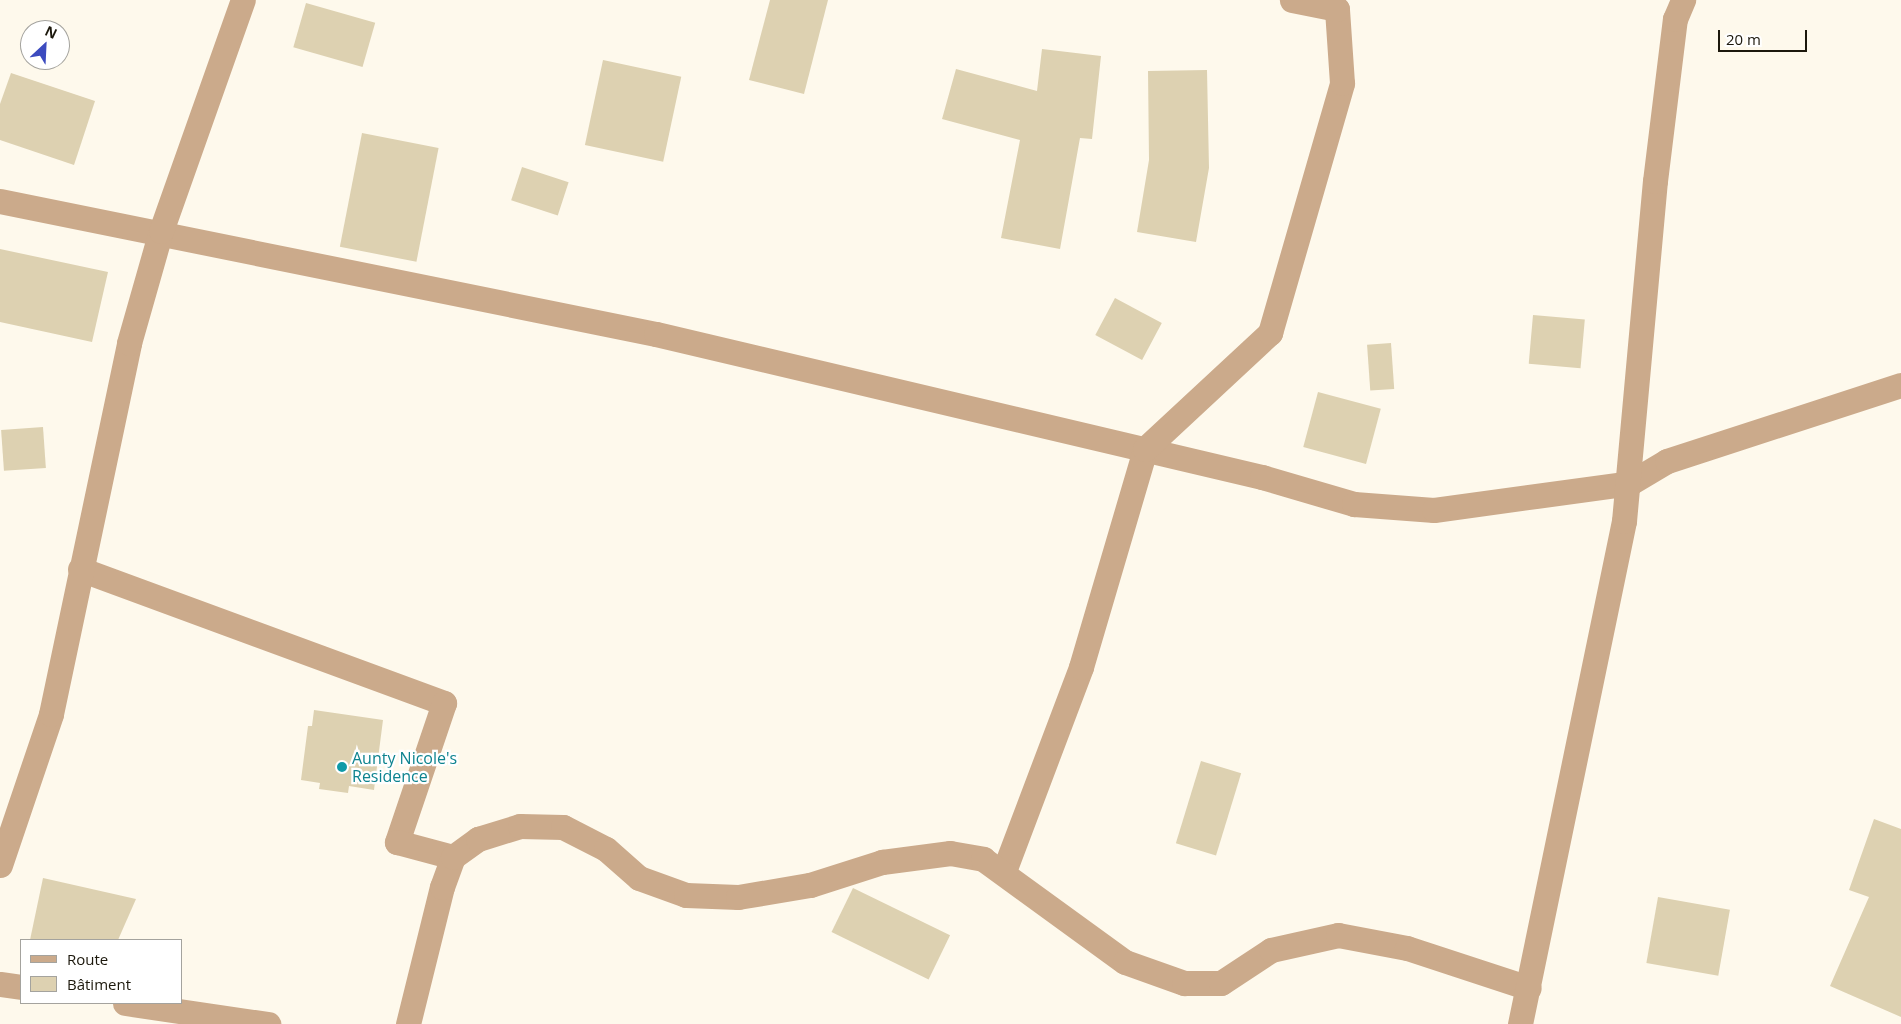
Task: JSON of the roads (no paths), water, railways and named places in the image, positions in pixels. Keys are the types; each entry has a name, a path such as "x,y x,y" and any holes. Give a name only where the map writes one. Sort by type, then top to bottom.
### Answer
{"street":[{"path":"0,865 51,714 129,343 161,231 243,0"},
{"path":"1004,871 1081,667 1145,449 1270,333 1342,83 1337,9 1292,0"},
{"path":"1520,1024 1529,988 1630,483 1655,181 1675,19 1683,0"},
{"path":"0,201 161,231 656,334 1262,477 1354,504 1434,510 1630,483 1668,461 1901,385"},
{"path":"80,569 444,703 397,842 453,857"},
{"path":"408,1024 442,887 453,857 478,839 520,826 563,827 606,849 639,878 686,895 738,897 810,885 882,862 950,853 983,859 1004,871 1125,962 1184,983 1222,983 1271,950 1338,935 1407,948 1529,988"},
{"path":"0,984 20,987"},
{"path":"132,1004 268,1024"}],"place":[{"name":"Aunty Nicole's Residence","path":"342,767"}]}
